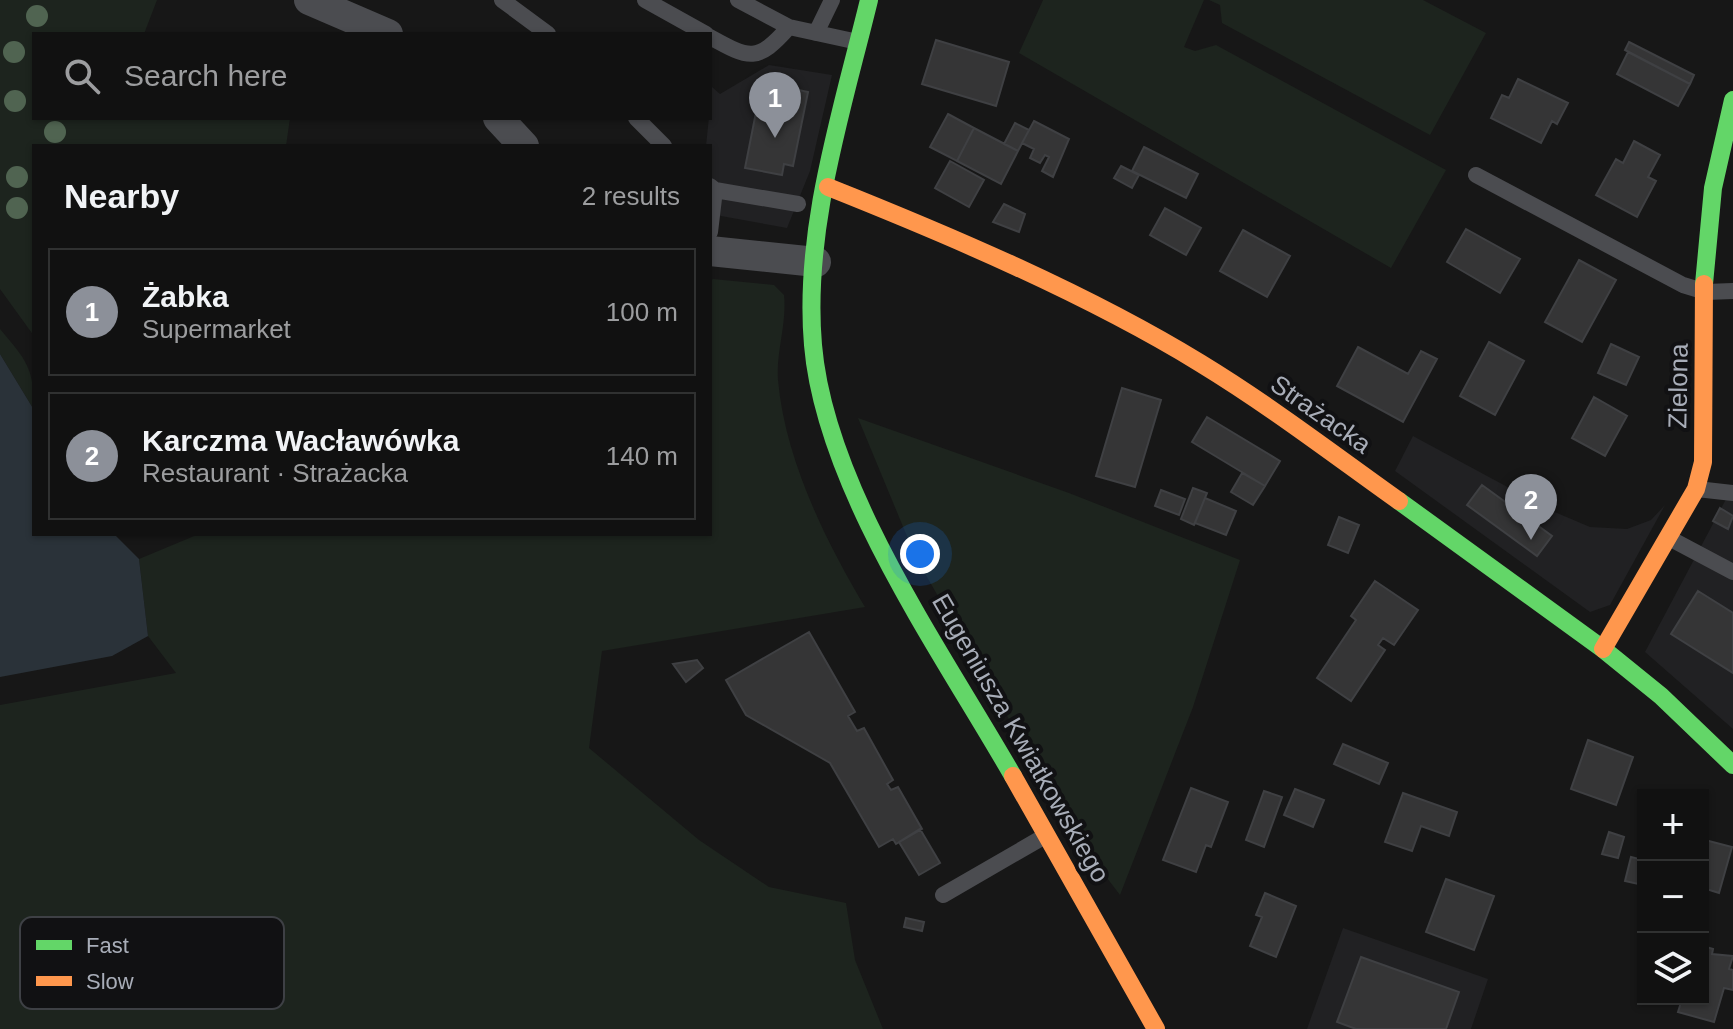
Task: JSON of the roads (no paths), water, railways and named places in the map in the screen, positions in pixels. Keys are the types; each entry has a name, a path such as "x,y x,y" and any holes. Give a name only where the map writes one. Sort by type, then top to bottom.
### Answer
{"street":[{"path":"309,0 383,32"},
{"name":"Eugeniusza Kwiatkowskiego","path":"869,0 828,187 816,262 813,345 834,445 888,556 1156,1029"},
{"name":"Zielona","path":"1603,649 1696,489 1703,462 1708,226 1715,175 1733,100"},
{"path":"500,120 522,144"},
{"name":"Strażacka","path":"828,187 899,215 1087,302 1199,362 1274,411 1603,649 1661,696 1733,765"},
{"path":"712,251 816,262"}],"lane":[{"path":"502,0 545,32"},
{"path":"645,0 703,32"},
{"path":"738,0 789,27 859,42"},
{"path":"816,33 832,0"},
{"path":"712,37 743,55 754,55 772,46 789,27"},
{"path":"638,120 662,144"},
{"path":"1476,175 1683,285 1706,292 1733,291"},
{"path":"712,188 798,204"},
{"path":"1696,489 1733,493"},
{"path":"1668,537 1733,572"},
{"path":"943,895 1046,835"}],"place":[{"name":"Żabka","path":"775,138"},
{"name":"Karczma Wacławówka","path":"1531,540"}]}
